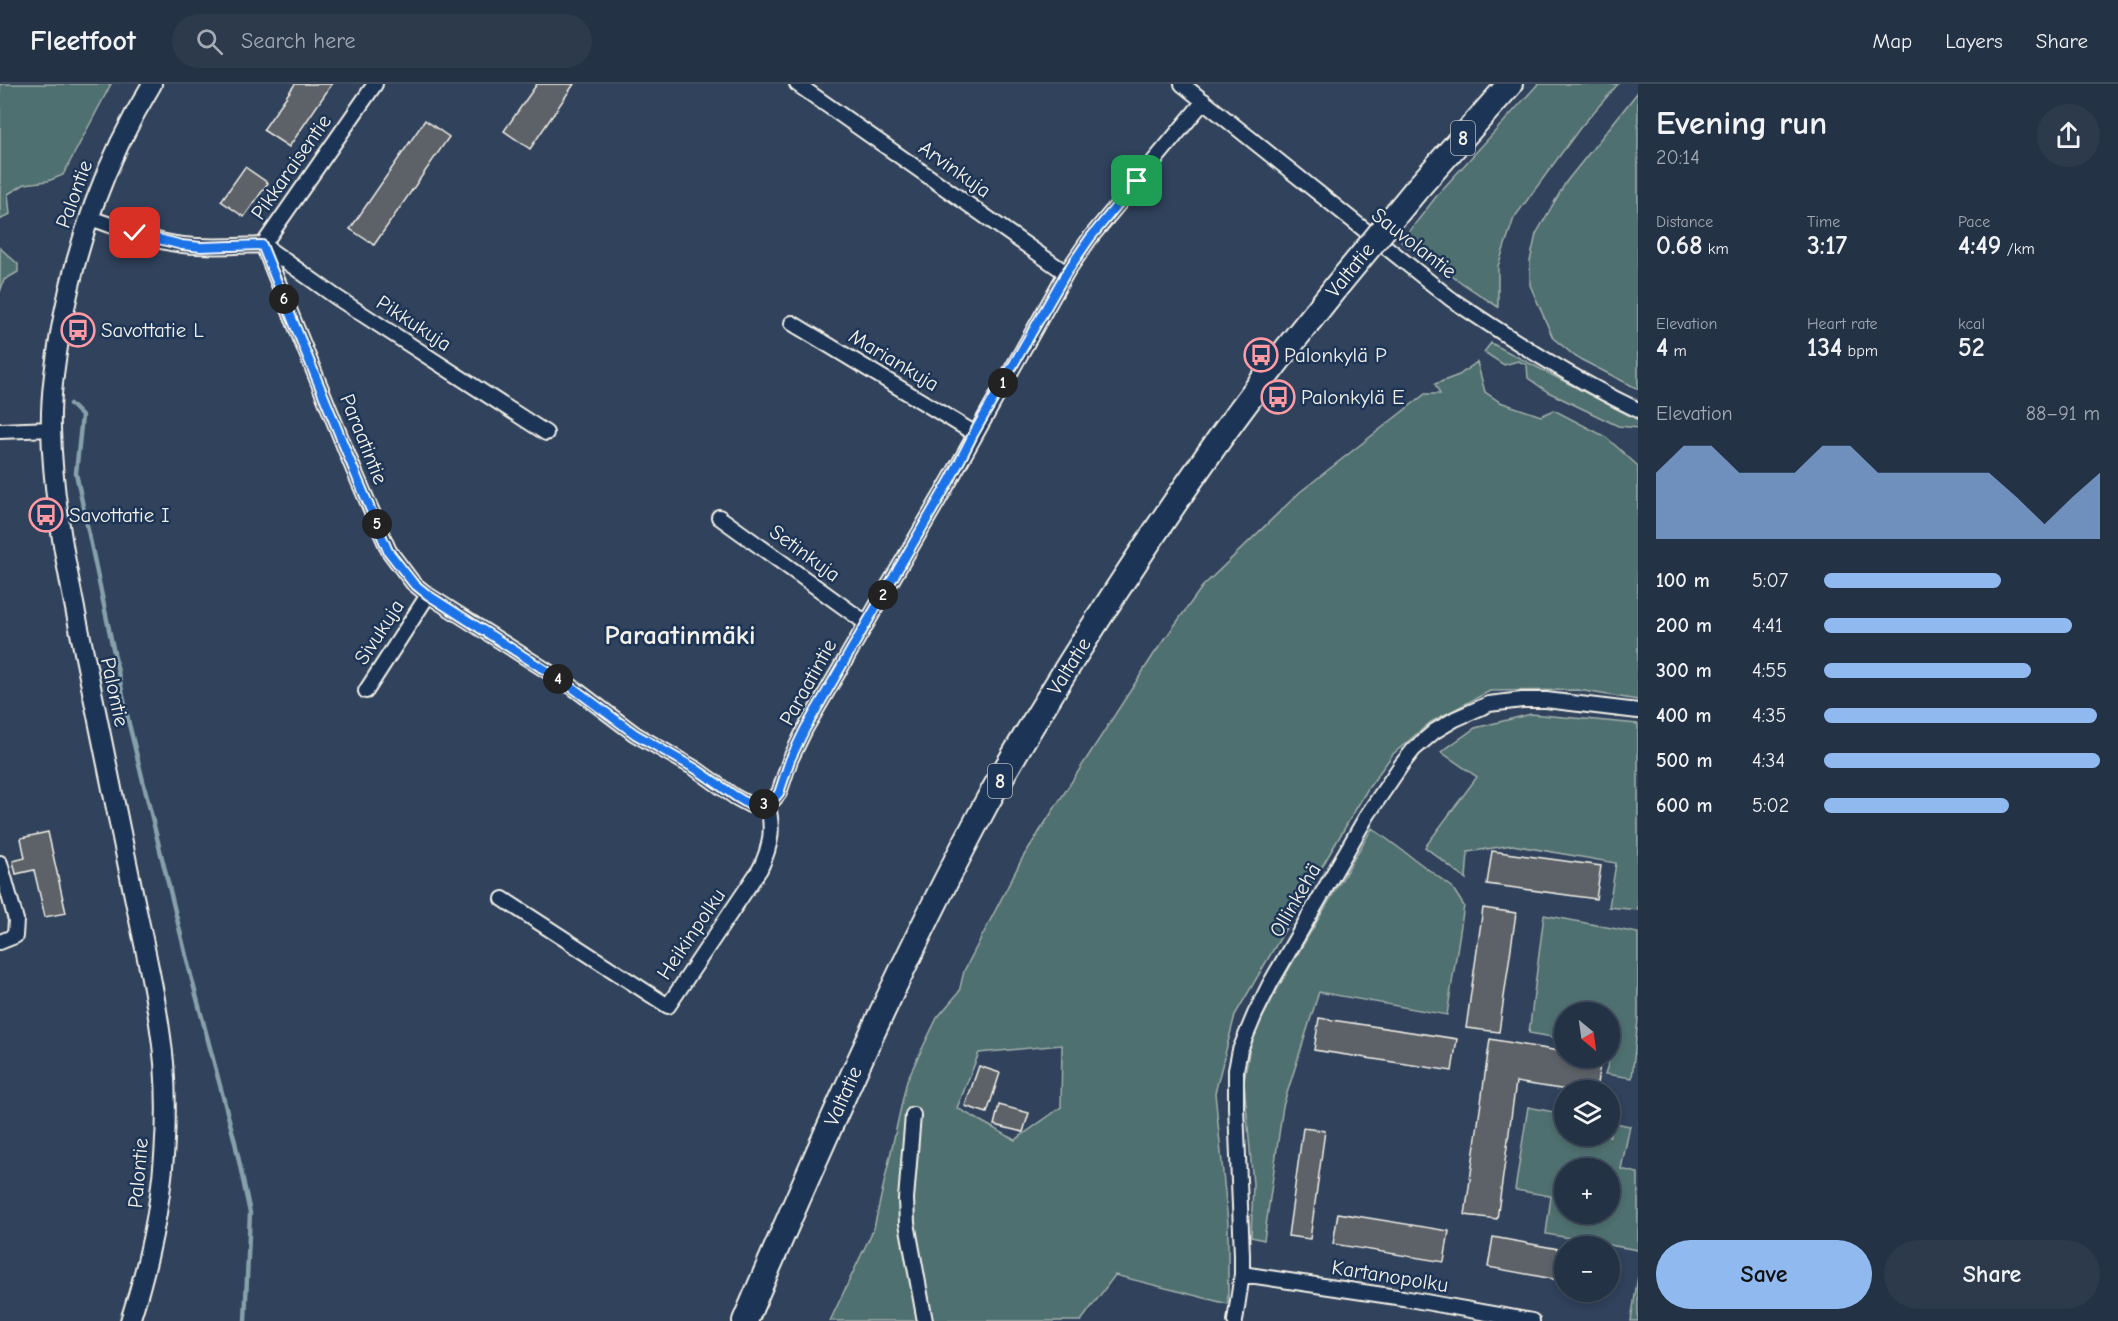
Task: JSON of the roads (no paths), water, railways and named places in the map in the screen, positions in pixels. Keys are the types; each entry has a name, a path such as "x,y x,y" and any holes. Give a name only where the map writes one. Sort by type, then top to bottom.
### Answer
{"highway":[{"name":"Valtatie","path":"745,1321 861,1054 987,802 1046,703 1121,582 1252,395 1415,191 1510,84"}],"street":[{"name":"Palontie","path":"130,1321 149,1255 158,1213 164,1141 164,1064 152,982 71,592 56,504 51,403 68,289 88,217 111,159 133,115 152,84"},
{"name":"Pikkaraisentie","path":"262,245 375,84"},
{"name":"Arvinkuja","path":"797,84 1066,273"},
{"name":"Sauvolantie","path":"1182,84 1451,299 1572,375 1638,410"},
{"name":"Paraatintie","path":"262,245 388,551 413,583 428,595 573,688 635,734 696,769 750,805 766,803 779,793 790,760 805,729 950,480 974,433 1066,273 1090,238 1204,101"},
{"path":"88,217 154,239 182,245 201,247 262,245"},
{"name":"Pikkukuja","path":"262,245 336,297 546,433"},
{"name":"Mariankuja","path":"792,323 974,433"},
{"path":"0,431 51,429"},
{"name":"Setinkuja","path":"719,517 866,623"},
{"name":"Sivukuja","path":"366,691 428,595"},
{"name":"Ollinkehä","path":"1235,1321 1242,1274 1236,1107 1236,1070 1240,1050 1270,984 1368,814 1414,749 1455,719 1489,704 1546,700 1638,711"},
{"name":"Heikinpolku","path":"503,899 668,1006 760,869 767,855 772,834 771,819 766,803"},
{"path":"0,863 16,920 15,936 0,942"},
{"path":"913,1115 906,1199 925,1321"},
{"name":"Kartanopolku","path":"1242,1274 1403,1298 1532,1321"}],"waterway":[{"path":"70,404 82,416 76,473 129,724 191,976 235,1142 250,1213 245,1321"}],"place":[{"name":"Savottatie L","path":"78,330"},
{"name":"Palonkylä P","path":"1261,355"},
{"name":"Palonkylä E","path":"1278,397"},
{"name":"Savottatie I","path":"46,515"}],"district":[{"name":"Paraatinmäki","path":"680,635"}]}
